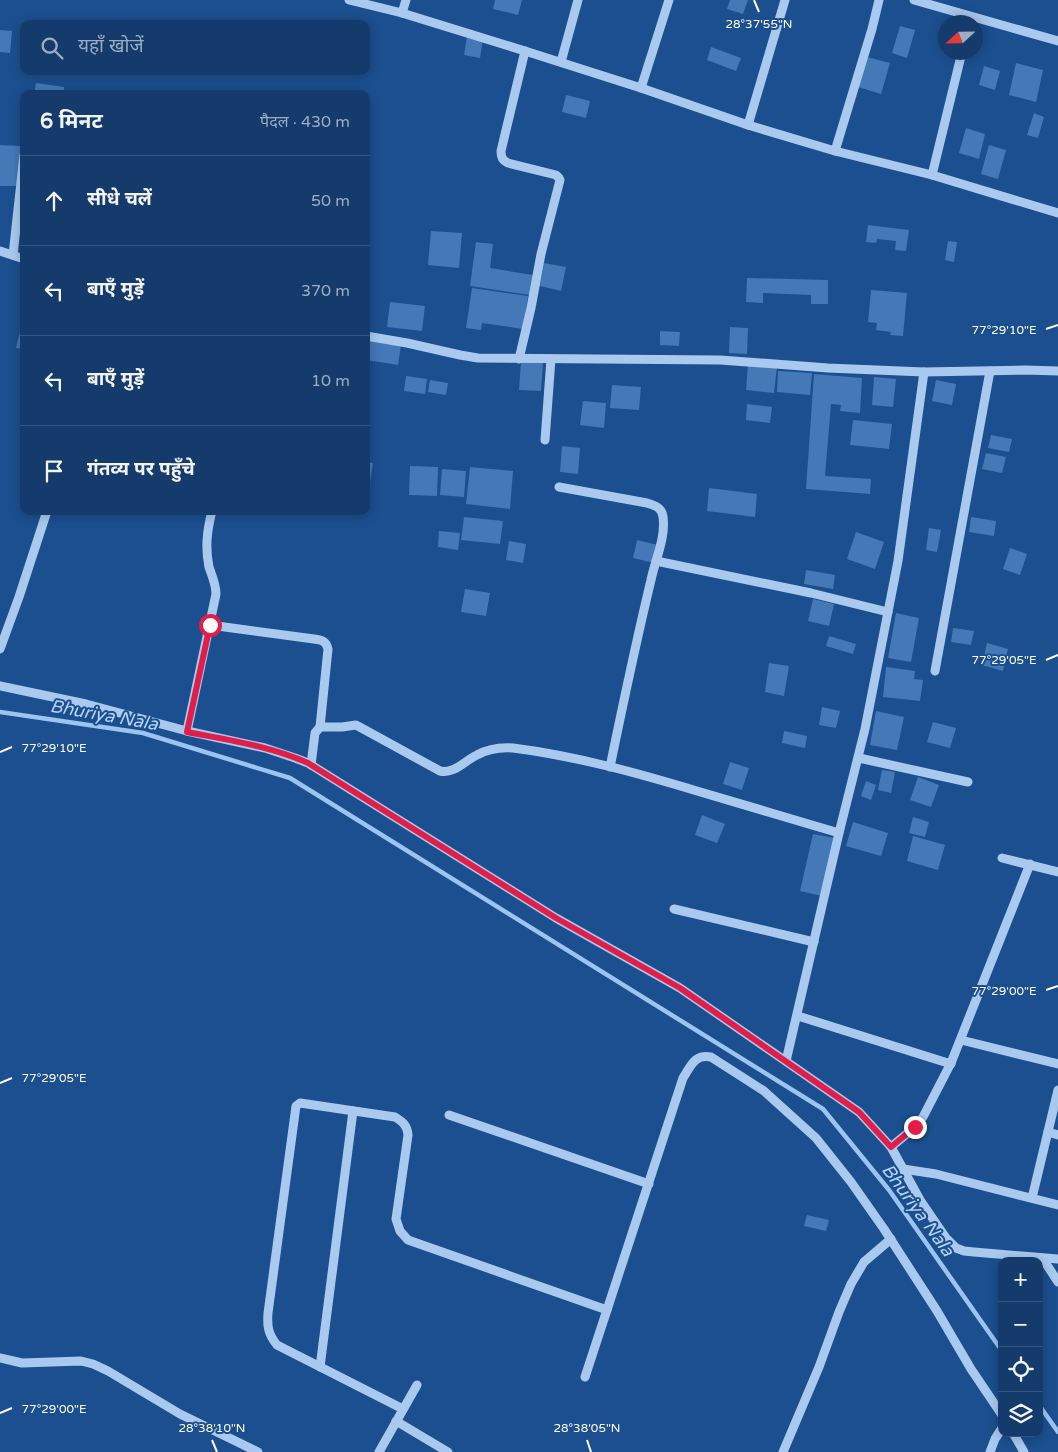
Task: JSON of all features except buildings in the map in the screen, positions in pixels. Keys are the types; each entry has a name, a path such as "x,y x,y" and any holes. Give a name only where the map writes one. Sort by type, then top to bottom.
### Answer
{"street":[{"path":"349,0 561,62 748,125 835,151 932,175 1058,213"},
{"path":"402,14 406,0"},
{"path":"561,62 578,0"},
{"path":"641,88 669,0"},
{"path":"748,125 785,0"},
{"path":"835,151 879,0"},
{"path":"914,0 958,15"},
{"path":"983,22 1058,41"},
{"path":"519,359 541,254 560,180 556,175 508,163 501,156 525,51"},
{"path":"932,175 960,60"},
{"path":"13,255 20,191"},
{"path":"0,251 20,258"},
{"path":"370,337 407,343 460,356 478,358 720,360 828,368 924,372 1058,371"},
{"path":"545,440 551,359"},
{"path":"935,671 990,371"},
{"path":"786,1061 839,833 859,758 900,544 924,372"},
{"path":"559,487 647,503 658,507 662,511 662,540 610,767"},
{"path":"0,649 46,515"},
{"path":"187,732 216,594 206,544 211,515"},
{"path":"656,561 811,592 888,612"},
{"path":"210,625 325,642 328,649 320,727 315,733 311,765"},
{"path":"0,686 86,704 187,732 265,748 311,765 556,918 680,988 859,1112 891,1147 920,1200 946,1238 956,1248 964,1251 1032,1257"},
{"path":"320,727 356,725 444,772 451,771 476,755 492,749 508,748 534,751 610,767 663,781 839,833"},
{"path":"859,758 968,782"},
{"path":"1002,858 1058,872"},
{"path":"891,1147 924,1117 951,1064 1030,864"},
{"path":"674,909 814,942"},
{"path":"798,1016 951,1064"},
{"path":"961,1040 1058,1064"},
{"path":"585,1378 684,1078 693,1063 698,1058 704,1056 711,1057 764,1091 816,1138 851,1182 891,1239 971,1369 998,1409"},
{"path":"1032,1198 1058,1090"},
{"path":"403,1408 276,1344 269,1333 267,1325 268,1313 296,1106 300,1103 395,1117 406,1126 408,1135 396,1219 400,1231 408,1240 608,1310"},
{"path":"320,1367 353,1111"},
{"path":"450,1115 649,1184"},
{"path":"1048,1132 1058,1135"},
{"path":"903,1169 936,1174 1058,1205"},
{"path":"783,1452 851,1284 864,1262 891,1239"},
{"path":"1043,1258 1058,1259"},
{"path":"1043,1258 1058,1282"},
{"path":"0,1358 22,1362 81,1361 93,1364 180,1414 258,1452"},
{"path":"379,1452 417,1385"},
{"path":"396,1421 448,1452"},
{"path":"990,1452 998,1434"},
{"path":"1015,1437 1024,1452"}],"waterway":[{"name":"Bhuriya Nala","path":"0,712 143,733 290,778 823,1109 889,1190 999,1347"},
{"name":"Bhuriya Nala","path":"1043,1411 1058,1432"}],"route":[{"path":"210,625 187,732 265,748 308,763 556,918 680,988 859,1112 891,1147 915,1127"}]}
